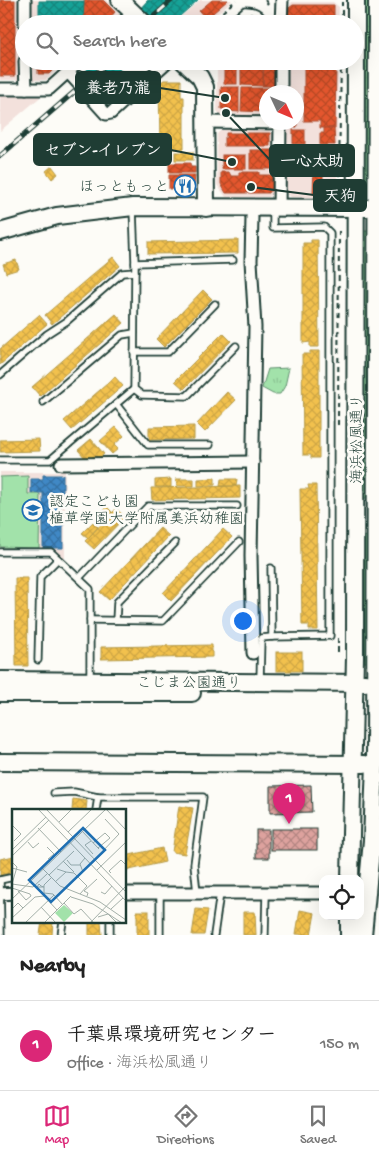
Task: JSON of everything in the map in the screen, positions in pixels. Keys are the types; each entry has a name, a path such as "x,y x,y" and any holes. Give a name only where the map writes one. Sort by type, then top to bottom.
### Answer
{"street":[{"path":"24,15 25,0"},
{"path":"120,0 130,15"},
{"path":"281,15 282,0"},
{"name":"海浜松風通り","path":"364,888 372,840 377,764 377,0"},
{"name":"海浜松風通り","path":"349,1 349,15"},
{"path":"24,70 26,89"},
{"path":"0,88 49,89 68,72 106,114 112,113 158,70"},
{"path":"194,70 205,87 207,122 206,208"},
{"path":"281,70 281,85"},
{"name":"海浜松風通り","path":"350,875 355,688 356,519 356,208 351,70"},
{"path":"207,122 259,123"},
{"path":"276,208 280,130"},
{"path":"0,232 57,216 133,207 377,208"},
{"path":"252,217 251,261 255,327 251,556 253,653"},
{"path":"61,464 253,462"},
{"path":"356,519 378,518"},
{"name":"こじま公園通り","path":"0,680 260,682 377,689"},
{"name":"こじま公園通り","path":"0,693 355,688"},
{"path":"0,762 377,764"},
{"path":"126,893 319,893"},
{"name":"海浜松風通り","path":"364,901 368,930"},
{"path":"349,920 349,935"}],"lane":[{"path":"239,15 245,10 253,10 260,15"},
{"path":"133,207 135,262 134,389"},
{"path":"260,682 261,638 330,636 330,233 324,227 273,228 276,208"},
{"path":"135,262 233,260"},
{"path":"0,375 47,334 67,321 122,273 134,272"},
{"path":"134,352 168,352 215,304"},
{"path":"43,402 122,335 134,333"},
{"path":"134,389 142,395 188,396 236,346"},
{"path":"0,460 50,460 134,389"},
{"path":"116,404 148,445 210,445"},
{"path":"79,578 148,506 237,506"},
{"path":"90,620 163,621 239,542"},
{"path":"116,620 118,602 175,544"},
{"path":"0,552 51,552 90,589 90,681"},
{"path":"38,660 40,578 58,559"},
{"path":"271,568 272,637"},
{"path":"54,793 74,792 98,797 203,797 194,864 196,893"},
{"path":"96,809 98,797"},
{"path":"0,880 1,935"},
{"path":"160,893 160,935"},
{"path":"214,935 220,893"},
{"path":"265,935 266,893"},
{"path":"61,935 63,922"},
{"path":"110,922 110,935"}],"path":[{"path":"219,15 236,0"},
{"path":"345,15 349,1"},
{"path":"209,70 210,75"},
{"path":"341,70 340,198 343,195"},
{"path":"339,171 347,171"}],"shaded area":[{"path":"0,0 19,0 19,15 15,15 15,70 18,70 18,80 0,80"},
{"path":"31,0 107,0 120,15 32,15"},
{"path":"200,0 232,0 216,15 182,15"},
{"path":"292,2 333,2 339,7 339,15 288,15 288,7"},
{"path":"32,70 57,70 46,80 32,80"},
{"path":"217,70 274,70 274,85 259,85 259,117 222,117 217,111"},
{"path":"287,70 338,70 337,186 325,198 291,197 286,193 287,130 304,130 304,85 287,85"},
{"path":"0,94 44,94 0,131"},
{"path":"221,130 269,130 274,135 274,192 269,197 226,197 217,185 217,134"},
{"name":"認定こども園 植草学園大学附属美浜幼稚園","path":"65,468 65,560 54,550 0,548 0,472 59,472"}],"green space":[{"path":"363,0 369,0 368,183 366,186 363,184"},
{"path":"364,231 367,231 368,234 367,497 364,499 362,498"},
{"path":"289,368 285,386 280,394 273,394 262,388 268,369"},
{"path":"28,476 28,494 40,494 39,548 0,547 0,477"},
{"path":"365,536 368,538 367,662 361,662 362,538"}],"building: Homes":[{"path":"164,80 181,80 181,97 184,97 184,149 160,149 159,83"},
{"path":"175,152 193,152 193,160 175,160"},
{"path":"52,166 58,174 52,179 46,171"},
{"path":"238,240 238,253 148,254 148,242"},
{"path":"311,240 318,240 319,347 310,347 310,342 303,343 303,243 311,243"},
{"path":"113,257 120,266 52,324 45,315"},
{"path":"16,260 19,269 6,273 3,264"},
{"path":"203,290 212,299 164,347 156,339"},
{"path":"116,314 124,323 40,396 32,387"},
{"path":"39,315 47,324 0,365 0,349"},
{"path":"223,333 231,341 184,389 175,381"},
{"path":"310,351 319,351 319,458 303,455 302,354 310,354"},
{"path":"115,377 123,386 72,430 64,421"},
{"path":"227,392 236,400 205,432 197,424"},
{"path":"194,426 194,439 149,440 149,427"},
{"path":"116,427 124,436 114,445 118,449 112,454 100,441"},
{"path":"39,439 40,451 0,452 0,440"},
{"path":"91,439 104,454 96,460 93,456 88,461 78,450"},
{"path":"215,478 215,485 198,486 198,479"},
{"path":"171,479 171,487 155,487 155,480"},
{"path":"176,479 194,479 194,486 177,486"},
{"path":"221,479 237,479 236,486 220,486"},
{"path":"308,485 316,485 318,630 309,630 309,625 302,625 300,489 309,489"},
{"path":"240,486 240,498 152,500 151,488"},
{"path":"107,507 112,512 101,524 96,519"},
{"path":"116,509 125,517 94,549 85,541"},
{"path":"93,522 98,527 88,538 82,533"},
{"path":"160,528 169,536 109,600 100,592"},
{"path":"223,529 232,537 171,601 163,593"},
{"path":"15,578 27,578 28,666 16,666"},
{"path":"212,645 212,657 101,659 101,647"},
{"path":"276,652 302,652 302,671 276,671"},
{"path":"73,799 87,801 86,809 72,809"},
{"path":"179,806 193,808 185,854 172,852"},
{"path":"162,848 165,862 126,871 126,856"},
{"path":"12,856 12,872 0,875 0,859"},
{"path":"196,909 208,910 204,935 192,935"},
{"path":"300,910 315,913 311,935 296,934"},
{"path":"137,911 149,911 149,935 137,935"},
{"path":"243,912 255,912 256,935 243,935"},
{"path":"42,922 53,922 52,935 40,935"},
{"path":"89,922 101,922 102,935 89,935"}],"building: Shops":[{"path":"0,0 15,0 15,76 0,76"},
{"path":"84,0 103,0 115,12 112,15 83,15"},
{"path":"212,0 228,0 211,15 202,15 199,11"},
{"path":"293,5 334,5 334,15 289,15 289,8"},
{"path":"38,70 53,70 49,74 38,74"},
{"path":"224,70 237,70 237,84 224,84"},
{"path":"241,70 263,70 263,85 241,85"},
{"path":"264,70 274,70 274,85 263,85"},
{"path":"304,70 336,70 335,128 320,128 320,121 304,121"},
{"path":"221,87 239,87 239,112 221,109 221,102 223,102 224,97 221,97"},
{"path":"242,88 259,88 259,112 241,111"},
{"path":"324,128 334,128 335,145 320,145 320,133 324,133"},
{"path":"293,130 305,130 305,144 293,144"},
{"path":"226,133 270,133 270,146 224,146"},
{"path":"250,150 272,150 272,169 250,169"},
{"path":"222,155 246,155 246,169 222,169"},
{"path":"169,163 190,163 191,167 195,167 195,173 169,173"},
{"path":"314,163 323,164 323,194 313,194"},
{"path":"221,172 229,172 231,176 239,176 239,172 259,172 259,175 272,175 272,189 269,193 226,193 221,184"},
{"path":"169,175 195,175 194,185 190,185 189,189 169,189"}],"building: Schools":[{"path":"43,475 63,475 63,498 60,498 60,522 63,522 63,548 43,548 43,493 31,493 31,479 43,479"}],"building: Public":[{"path":"148,0 198,0 181,15 134,15"},
{"path":"39,1 84,1 83,15 39,15"},
{"path":"88,70 119,70 102,85"}],"building: Other":[{"path":"311,785 312,812 270,813 270,786"},
{"path":"271,829 317,829 317,850 271,850"},
{"path":"256,830 269,830 269,858 256,858"}],"railway":[{"path":"155,15 172,0"},
{"path":"0,156 100,70"}],"place":[{"name":"養老乃瀧","path":"225,98"},
{"name":"一心太助","path":"226,113"},
{"name":"セブン-イレブン","path":"232,162"},
{"name":"ほっともっと","path":"185,186"},
{"name":"天狗","path":"251,187"},
{"name":"認定こども園 植草学園大学附属美浜幼稚園","path":"33,510"},
{"name":"千葉県環境研究センター","path":"289,824"}]}
